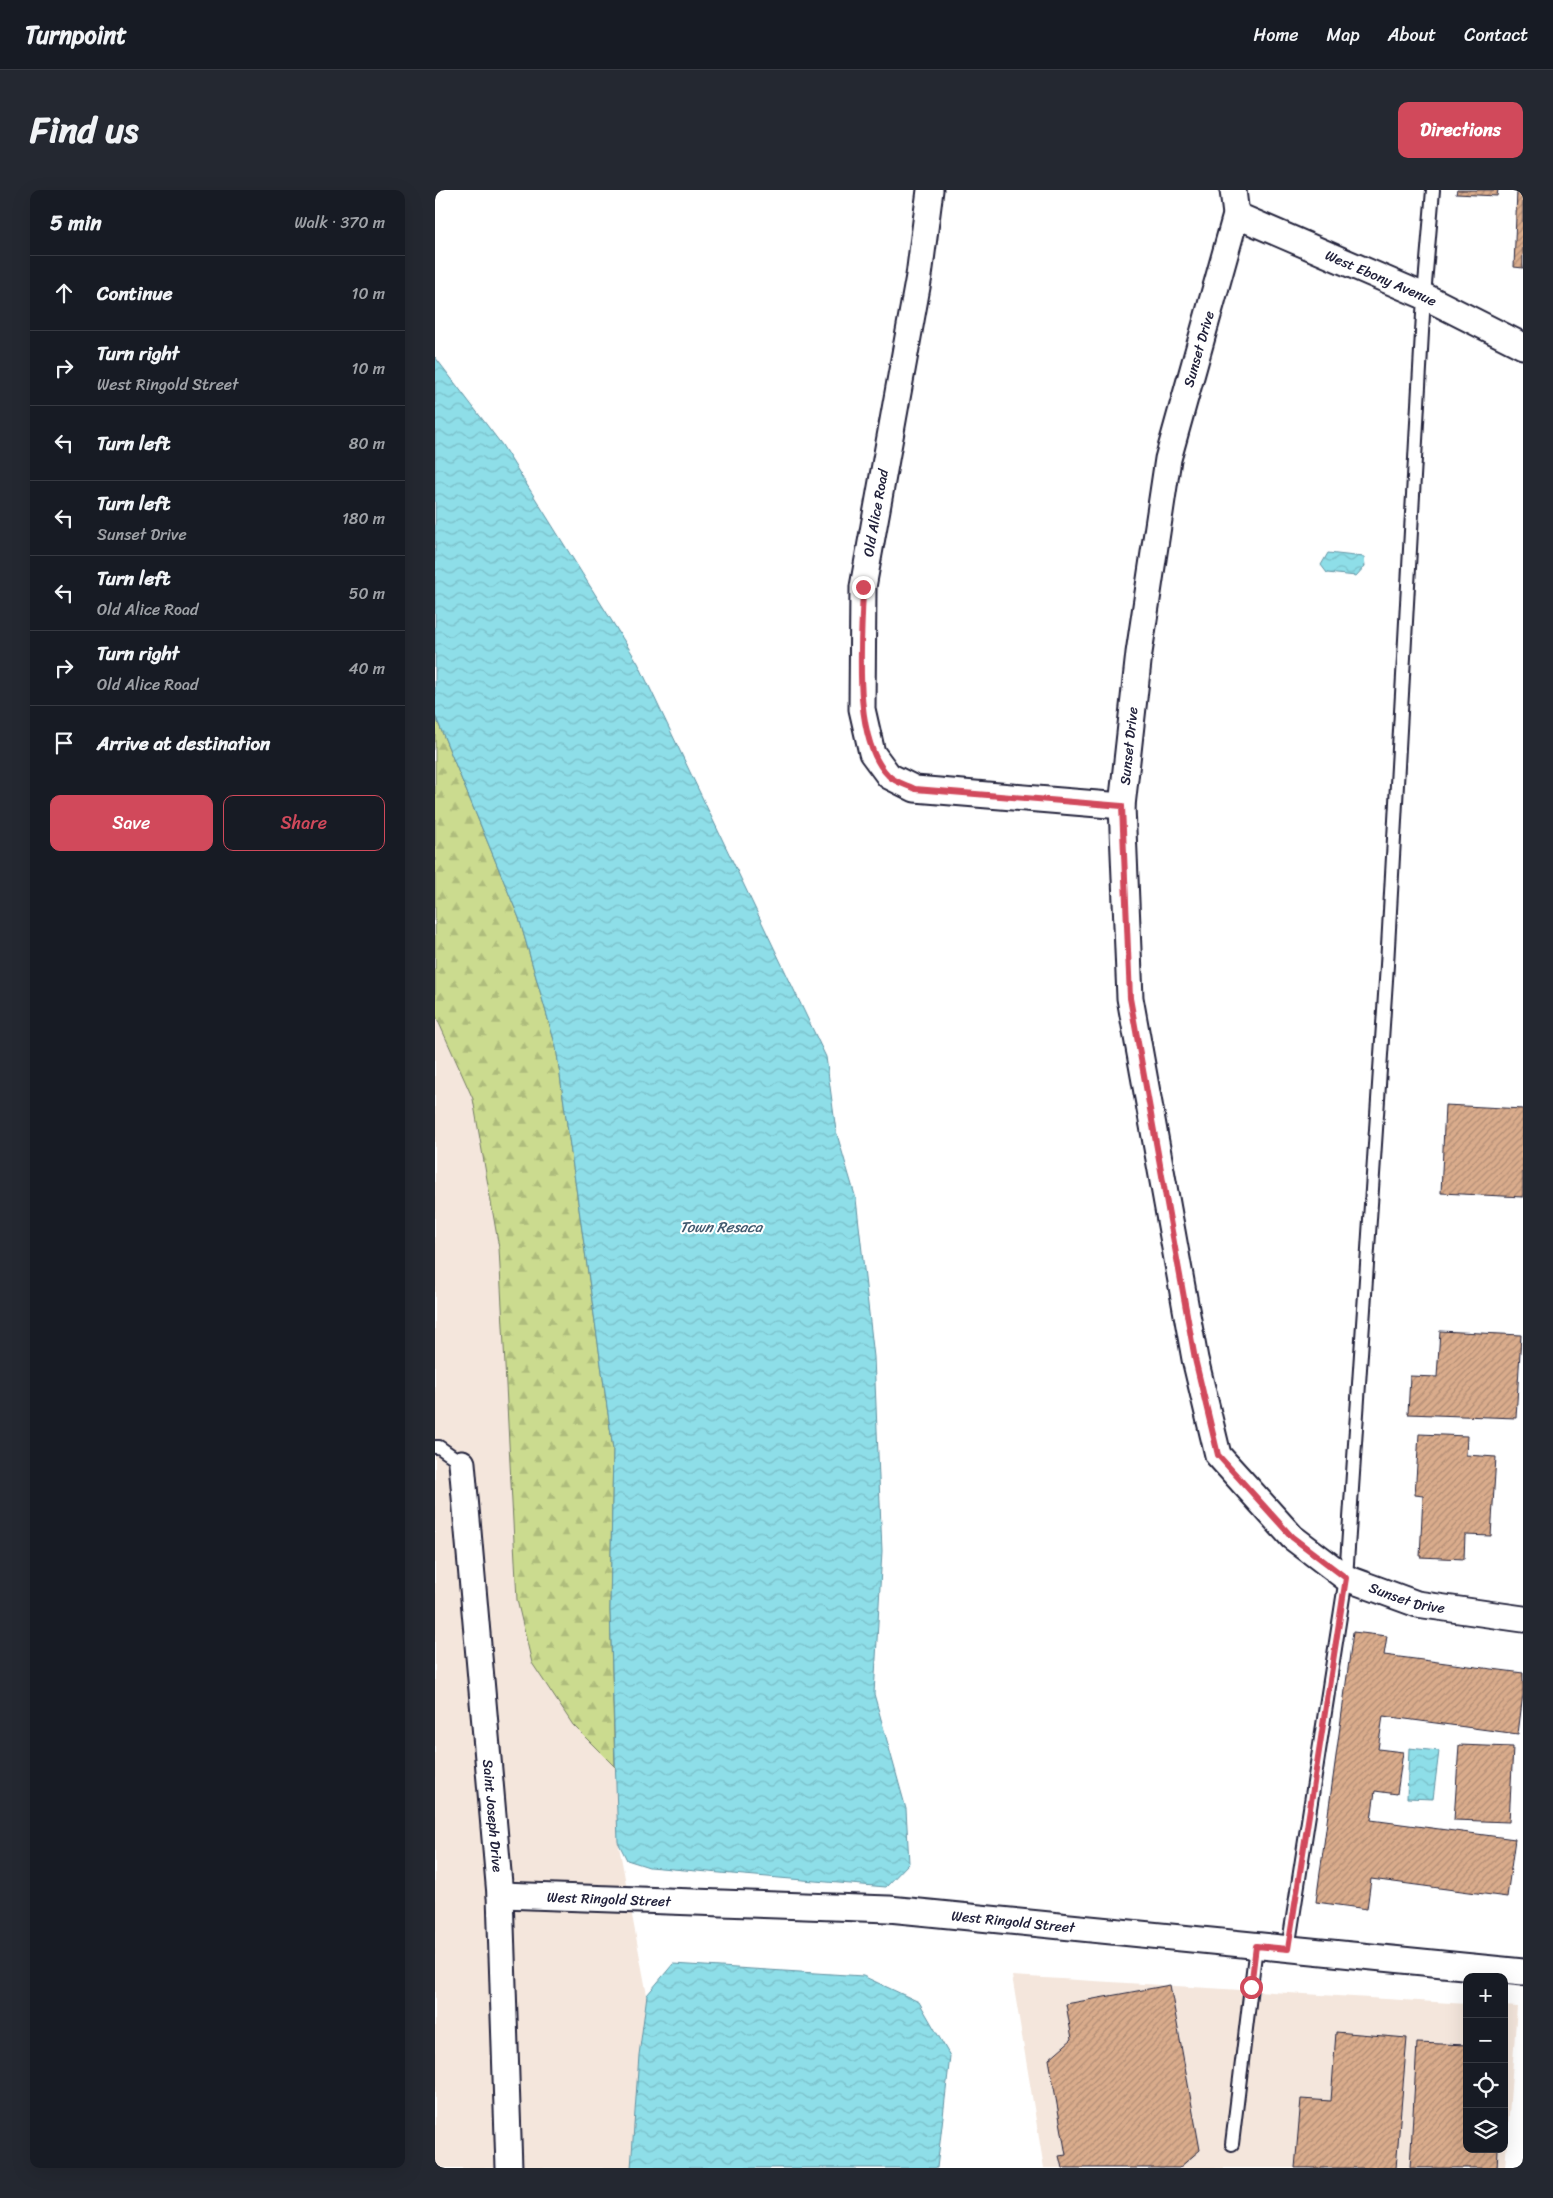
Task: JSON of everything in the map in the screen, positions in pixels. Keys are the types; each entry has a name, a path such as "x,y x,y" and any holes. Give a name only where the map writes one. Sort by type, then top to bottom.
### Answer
{"street":[{"name":"Old Alice Road","path":"930,190 919,276 863,587 862,709 872,753 889,776 915,789 1122,806"},
{"name":"Sunset Drive","path":"1233,190 1235,215 1168,459 1139,653 1122,806 1130,998 1195,1359 1218,1455 1292,1537 1346,1578 1417,1604 1523,1618"},
{"name":"West Ebony Avenue","path":"1235,215 1424,296 1523,346"},
{"name":"Saint Joseph Drive","path":"462,1463 500,1896 509,2168"},
{"name":"West Ringold Street","path":"500,1896 675,1900 889,1909 1523,1972"}],"lane":[{"path":"1288,1949 1346,1578 1387,965 1424,296 1433,190"},
{"path":"435,1447 439,1447 462,1463"},
{"path":"1232,2144 1256,1946"}],"shaded area":[{"path":"435,715 519,918 613,1449 610,1610 618,1841 647,1995 639,2055 631,2168 435,2168"},
{"path":"1012,1976 1463,2004 1463,2153 1506,2153 1505,2168 1044,2168"},
{"path":"1508,2006 1517,2007 1508,2128"}],"green space":[{"path":"435,715 519,918 556,1047 613,1449 610,1610 615,1767 573,1725 532,1663 517,1600 499,1248 473,1099 435,1014"}],"water":[{"name":"Town Resaca","path":"435,357 502,445 638,663 826,1057 836,1131 856,1199 874,1357 882,1551 874,1694 906,1809 909,1863 886,1887 649,1867 627,1860 618,1842 610,1610 613,1449 556,1047 519,918 435,715"},
{"path":"1328,553 1364,557 1365,566 1356,576 1327,573 1321,565"},
{"path":"1409,1748 1439,1751 1433,1799 1407,1798"},
{"path":"673,1964 863,1976 919,2002 950,2056 937,2168 631,2168 639,2055 647,1995"}],"building":[{"path":"1457,190 1498,190 1497,196 1456,194"},
{"path":"1517,190 1523,190 1523,268 1514,267"},
{"path":"1445,1105 1523,1109 1523,1197 1441,1193"},
{"path":"1440,1331 1521,1335 1516,1418 1408,1414 1410,1376 1437,1377"},
{"path":"1419,1434 1467,1436 1466,1455 1496,1457 1491,1536 1465,1535 1464,1559 1420,1557 1423,1496 1415,1495"},
{"path":"1353,1632 1387,1636 1384,1655 1523,1673 1523,1694 1518,1734 1383,1716 1378,1749 1403,1752 1397,1794 1375,1791 1371,1820 1515,1839 1507,1897 1371,1879 1367,1909 1316,1902"},
{"path":"1459,1745 1513,1747 1509,1822 1454,1820"},
{"path":"1170,1985 1200,2150 1179,2168 1062,2168 1059,2156 1066,2155 1049,2059 1072,2039 1066,2004"},
{"path":"1336,2032 1407,2038 1396,2168 1295,2168 1301,2099 1331,2101"},
{"path":"1417,2043 1463,2045 1463,2153 1498,2153 1497,2168 1410,2168"}],"route":[{"path":"863,587 862,709 872,753 889,776 915,789 1122,806 1130,998 1195,1359 1218,1455 1292,1537 1346,1578 1288,1949 1256,1946 1251,1987"}]}
